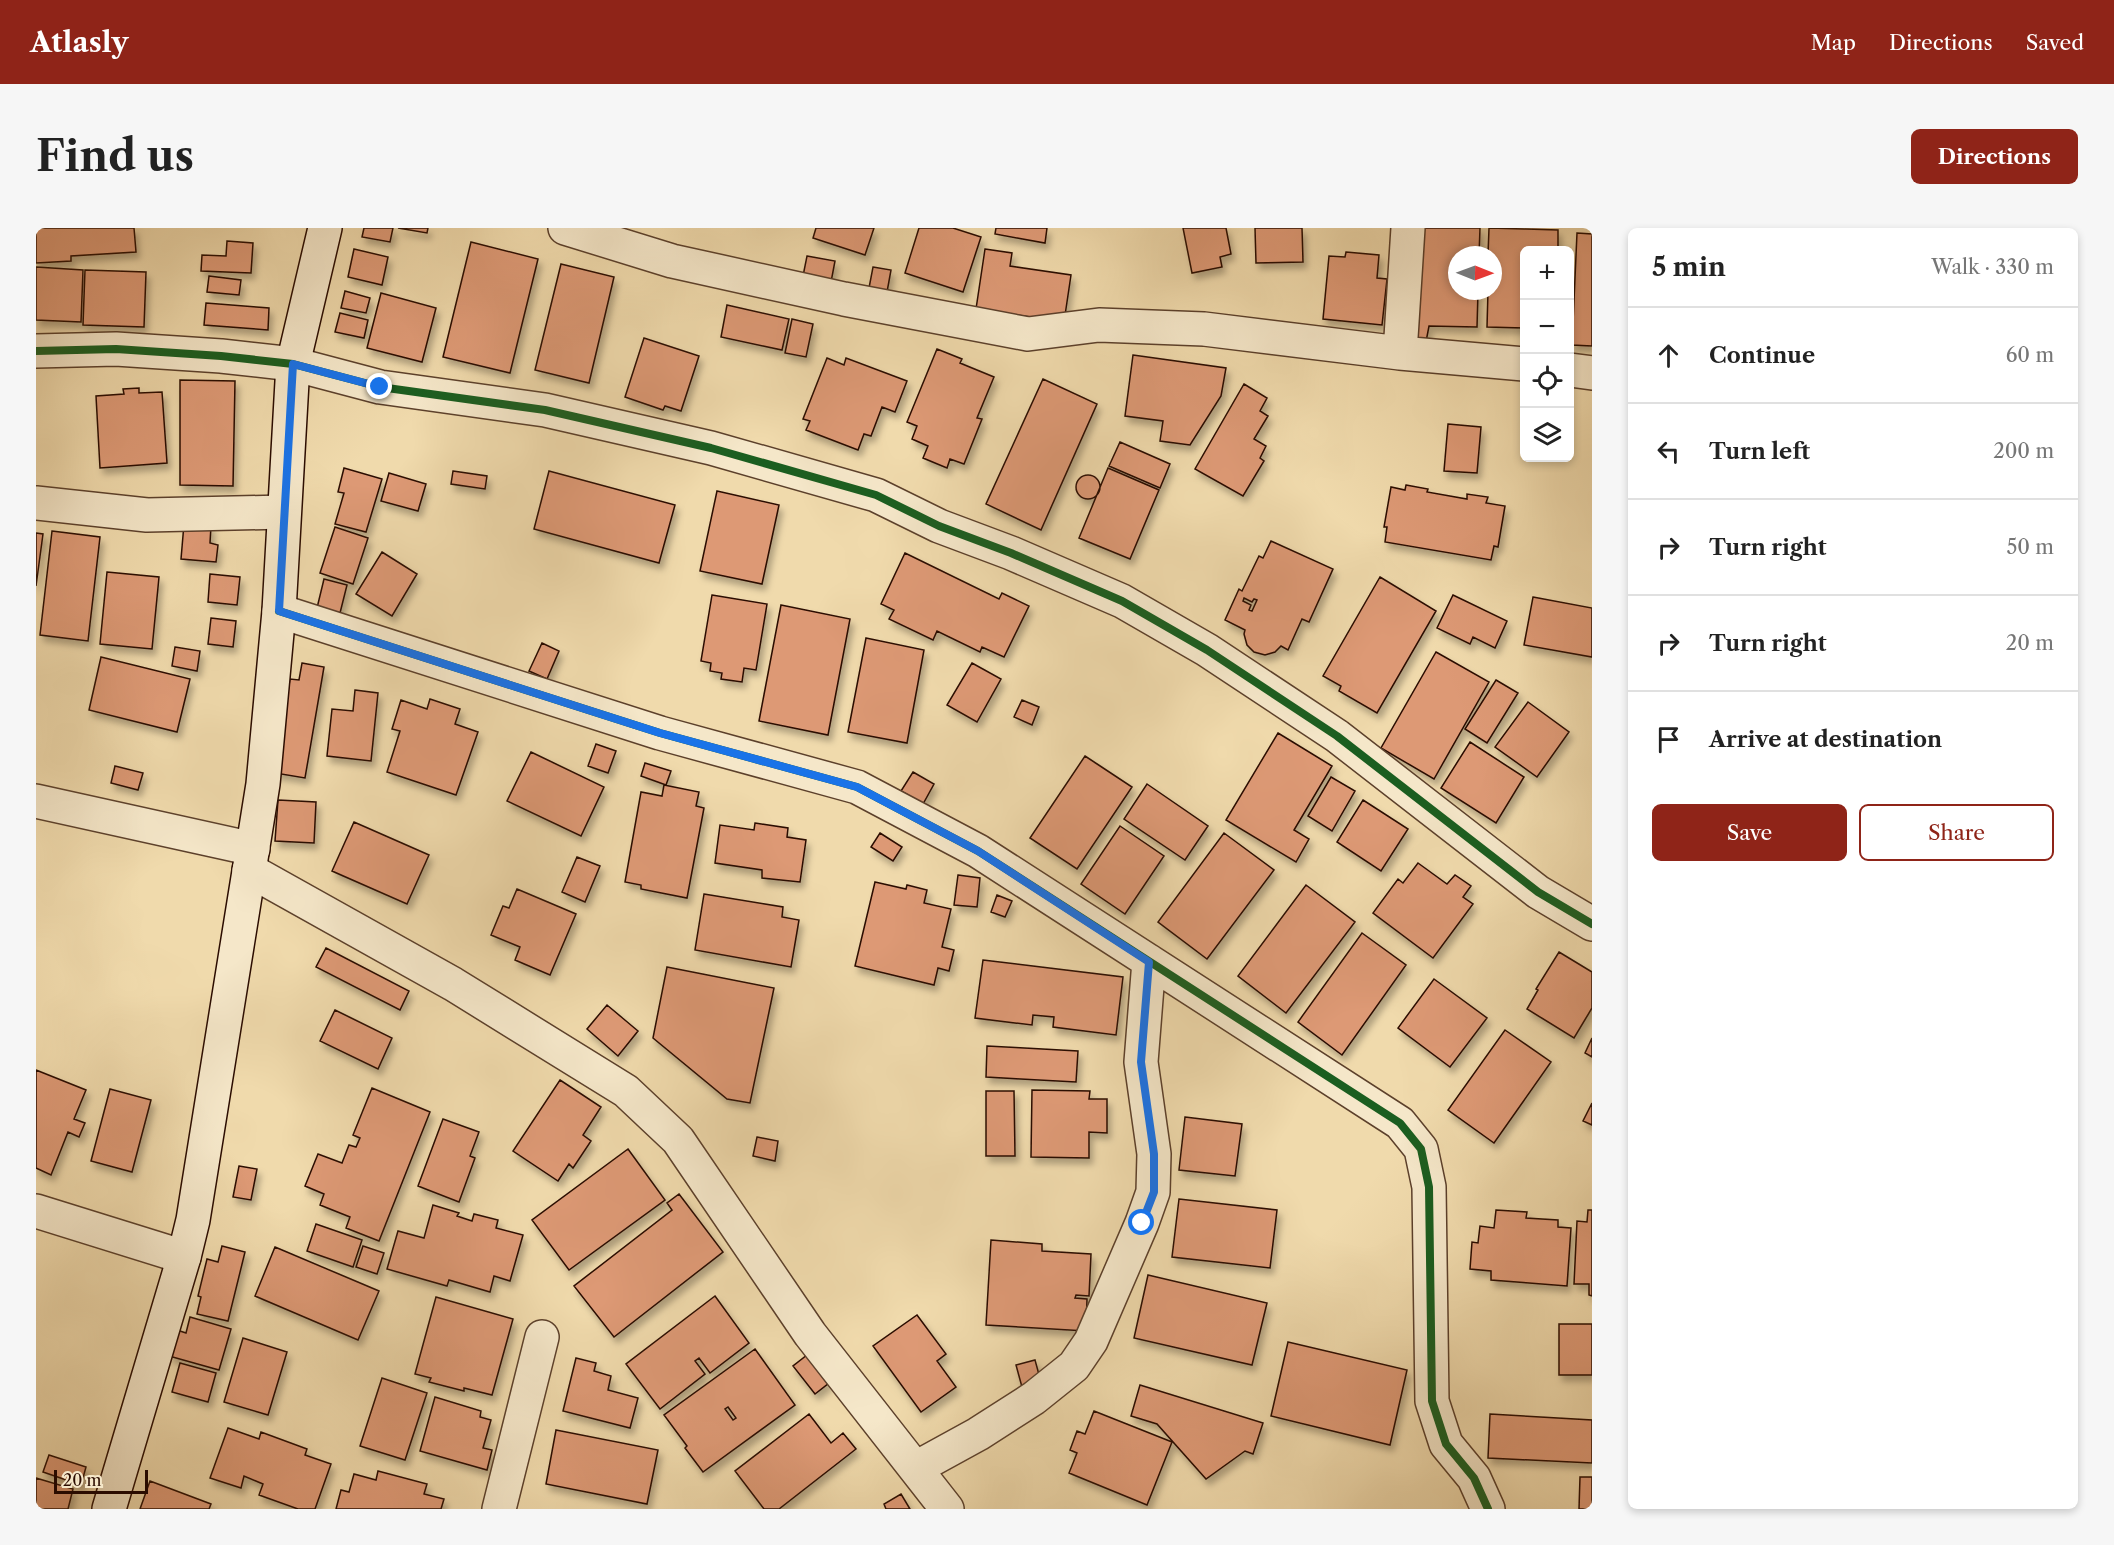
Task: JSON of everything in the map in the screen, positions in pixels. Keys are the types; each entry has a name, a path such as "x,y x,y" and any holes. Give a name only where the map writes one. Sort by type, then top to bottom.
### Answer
{"street":[{"path":"109,1509 193,1220 263,784 279,611 293,364 326,228"},
{"path":"565,228 672,261 1028,334 1099,325 1149,326 1270,336 1318,344 1520,364"},
{"path":"1400,353 1408,228"},
{"path":"36,351 116,349 221,356 293,364 380,387 545,410 711,448 876,495 939,526 1122,601 1207,650 1337,736 1539,892 1592,924"},
{"path":"1574,371 1592,373"},
{"path":"36,503 147,515 284,512"},
{"path":"279,611 660,733 857,787 978,851 1401,1123 1420,1149 1429,1187 1432,1401 1446,1444 1474,1479 1488,1509"},
{"path":"36,801 251,860 626,1091 678,1140 810,1334 947,1509"},
{"path":"916,1468 978,1434 1034,1398 1074,1366 1091,1341 1154,1192 1154,1154 1141,1062 1149,962"},
{"path":"36,1211 184,1257"},
{"path":"499,1509 542,1337"}],"building":[{"path":"36,228 134,228 136,252 71,256 71,261 36,263"},
{"path":"364,228 393,228 390,242 362,237"},
{"path":"398,228 428,228 427,233"},
{"path":"816,228 874,228 865,255 813,238"},
{"path":"919,228 953,228 981,237 963,292 905,273"},
{"path":"996,228 1047,228 1045,243 995,234"},
{"path":"1183,228 1226,228 1231,254 1220,257 1222,267 1192,273"},
{"path":"1255,228 1302,228 1303,262 1256,263"},
{"path":"1414,228 1480,228 1479,246 1448,246 1448,300 1478,300 1477,327 1429,326 1425,347 1407,345"},
{"path":"1489,228 1558,230 1558,246 1520,246 1520,328 1487,327 1488,300 1502,300 1502,246 1488,246"},
{"path":"1577,233 1592,234 1592,346 1574,345"},
{"path":"227,241 253,243 251,273 201,271 202,255 226,256"},
{"path":"471,242 538,259 510,373 443,357"},
{"path":"354,249 388,257 382,285 348,277"},
{"path":"985,249 1012,253 1010,266 1071,275 1064,322 976,309"},
{"path":"1346,252 1379,255 1377,278 1387,279 1382,325 1323,319 1329,256 1345,257"},
{"path":"807,256 835,261 831,282 803,276"},
{"path":"561,264 614,277 589,383 535,370"},
{"path":"36,267 83,270 81,322 36,320"},
{"path":"873,267 891,270 887,292 869,288"},
{"path":"85,270 146,272 144,327 83,325"},
{"path":"209,276 241,280 239,295 207,292"},
{"path":"345,291 370,298 366,313 341,308"},
{"path":"381,293 436,308 422,362 367,348"},
{"path":"206,303 269,308 268,330 204,325"},
{"path":"727,305 789,319 782,350 721,337"},
{"path":"340,313 368,320 364,338 335,332"},
{"path":"792,319 813,324 806,357 785,353"},
{"path":"644,338 699,356 681,411 665,406 663,410 625,397"},
{"path":"937,349 962,359 960,363 994,377 977,418 982,419 964,464 950,459 947,468 923,458 928,446 912,439 917,426 907,422"},
{"path":"1133,355 1226,368 1221,396 1190,445 1160,441 1163,421 1125,416"},
{"path":"827,358 844,365 846,358 907,381 895,412 882,407 871,436 864,434 858,450 806,430 810,421 803,419"},
{"path":"1043,379 1097,404 1041,530 986,504"},
{"path":"180,380 235,381 233,486 180,485"},
{"path":"1244,384 1267,398 1260,411 1268,416 1254,439 1266,446 1260,458 1264,461 1243,496 1195,469"},
{"path":"139,388 139,393 162,392 167,463 100,468 96,396 124,394 123,389"},
{"path":"1448,424 1481,427 1477,473 1444,471"},
{"path":"1120,442 1170,464 1160,488 1109,466"},
{"path":"344,468 382,479 366,532 335,524 344,493 338,492"},
{"path":"1108,468 1159,490 1130,559 1079,538"},
{"path":"453,471 487,476 485,489 451,484"},
{"path":"549,471 675,505 659,563 534,529"},
{"path":"389,473 426,484 418,511 381,501"},
{"path":"1088,475 1096,479 1100,487 1096,495 1088,499 1080,495 1076,487 1080,479"},
{"path":"1406,485 1428,489 1427,492 1467,499 1467,494 1488,497 1486,503 1505,506 1498,547 1494,546 1491,560 1385,542 1387,527 1384,527 1391,487 1405,490"},
{"path":"717,491 779,505 762,584 700,571"},
{"path":"184,524 211,526 210,543 218,545 216,562 181,559"},
{"path":"335,527 368,538 353,584 320,573"},
{"path":"52,531 100,537 88,641 40,635"},
{"path":"36,533 43,534 36,586"},
{"path":"1271,541 1333,569 1309,622 1302,619 1288,650 1281,646 1275,652 1265,655 1254,652 1247,645 1245,630 1225,620 1239,589 1242,591 1259,556 1263,558","holes":["1244,598 1252,602 1254,599 1257,600 1252,611 1249,610 1251,605 1243,601"]},
{"path":"382,552 417,574 392,616 356,594"},
{"path":"905,553 999,599 1002,593 1029,606 1004,657 982,647 980,652 937,631 933,640 889,619 894,610 881,604"},
{"path":"107,572 159,577 152,649 100,644"},
{"path":"210,574 240,577 237,605 208,602"},
{"path":"1380,577 1436,611 1377,713 1339,691 1341,686 1323,676"},
{"path":"324,579 347,585 340,613 317,608"},
{"path":"712,595 767,604 756,670 744,668 742,682 721,679 722,673 710,671 711,663 701,661"},
{"path":"1453,595 1507,621 1495,648 1473,637 1470,644 1437,628"},
{"path":"1533,597 1592,608 1592,657 1524,645"},
{"path":"781,605 850,619 828,735 759,721"},
{"path":"211,618 236,621 233,647 208,644"},
{"path":"866,638 924,650 907,743 848,732"},
{"path":"542,643 559,651 547,679 529,671"},
{"path":"175,647 200,651 197,671 172,666"},
{"path":"1436,652 1489,682 1434,779 1381,748"},
{"path":"101,657 190,679 177,732 89,710"},
{"path":"302,663 324,667 305,778 275,773 290,679 299,680"},
{"path":"972,663 1001,679 977,722 947,705"},
{"path":"1496,680 1518,693 1487,743 1465,729"},
{"path":"355,690 378,693 371,761 327,756 332,709 353,711"},
{"path":"430,699 460,709 455,724 478,732 456,795 387,772 400,731 392,729 401,700 427,709"},
{"path":"1022,700 1039,707 1032,725 1014,717"},
{"path":"1528,702 1569,732 1537,777 1495,747"},
{"path":"1278,733 1332,766 1294,830 1309,839 1296,862 1226,820"},
{"path":"1470,742 1524,777 1496,823 1441,788"},
{"path":"596,744 616,751 608,773 588,766"},
{"path":"531,752 604,787 581,836 507,801"},
{"path":"1085,756 1132,787 1077,869 1030,838"},
{"path":"645,763 671,771 666,785 641,776"},
{"path":"115,766 143,773 138,790 111,783"},
{"path":"913,772 934,784 923,804 901,791"},
{"path":"1331,777 1355,791 1332,831 1308,816"},
{"path":"1147,784 1208,826 1185,860 1124,819"},
{"path":"664,785 699,792 696,806 704,808 687,898 641,889 641,885 625,882 641,792 662,796"},
{"path":"278,800 316,802 314,843 275,841"},
{"path":"1363,800 1408,829 1381,871 1337,842"},
{"path":"354,822 429,855 407,904 332,871"},
{"path":"755,823 788,828 787,837 806,840 800,882 762,878 762,870 715,863 720,825 754,830"},
{"path":"1120,826 1164,856 1125,914 1081,884"},
{"path":"880,833 902,847 893,861 871,847"},
{"path":"1224,833 1274,870 1207,959 1158,922"},
{"path":"577,857 600,866 585,902 562,892"},
{"path":"1418,863 1447,884 1455,875 1471,886 1463,897 1473,904 1433,958 1373,913 1398,879 1403,883"},
{"path":"958,875 980,878 977,907 954,905"},
{"path":"875,882 906,889 907,885 927,890 924,903 951,909 942,947 954,950 949,971 938,968 934,985 855,966"},
{"path":"1306,885 1355,922 1286,1013 1238,976"},
{"path":"517,889 576,914 550,975 515,960 520,947 491,935 503,906 509,908"},
{"path":"704,894 783,907 782,917 799,920 791,967 695,950"},
{"path":"997,895 1012,901 1005,917 991,912"},
{"path":"1362,933 1406,965 1342,1055 1298,1022"},
{"path":"326,948 409,991 400,1010 316,967"},
{"path":"1559,952 1592,972 1592,1008 1574,1038 1527,1009 1538,990 1536,989"},
{"path":"983,960 1123,977 1116,1035 1053,1027 1054,1017 1033,1015 1032,1025 975,1018"},
{"path":"667,967 774,988 750,1103 727,1099 653,1038"},
{"path":"1434,979 1487,1018 1450,1067 1398,1028"},
{"path":"607,1005 638,1031 618,1056 587,1029"},
{"path":"335,1010 392,1038 378,1069 320,1041"},
{"path":"1505,1030 1551,1062 1494,1143 1448,1110"},
{"path":"1592,1038 1592,1057 1585,1053"},
{"path":"987,1046 1078,1051 1076,1082 986,1077"},
{"path":"36,1070 86,1090 74,1119 85,1123 79,1137 68,1132 51,1175 36,1168"},
{"path":"560,1080 601,1107 583,1135 591,1141 573,1168 569,1164 558,1181 513,1151"},
{"path":"372,1088 430,1112 379,1241 346,1228 350,1217 320,1205 324,1194 305,1186 318,1154 342,1163 349,1145 356,1147 360,1138 353,1135"},
{"path":"110,1089 151,1100 132,1172 91,1161"},
{"path":"1032,1090 1090,1091 1089,1099 1107,1099 1107,1133 1089,1132 1089,1158 1031,1157"},
{"path":"986,1091 1014,1091 1015,1156 986,1156"},
{"path":"1592,1103 1592,1125 1583,1121"},
{"path":"1185,1117 1242,1124 1235,1176 1179,1170"},
{"path":"443,1119 479,1132 470,1156 475,1158 459,1202 418,1186"},
{"path":"757,1137 778,1141 775,1161 753,1156"},
{"path":"628,1149 665,1200 569,1270 532,1220"},
{"path":"239,1166 257,1169 251,1200 233,1197"},
{"path":"679,1194 723,1252 614,1337 574,1286 672,1210 667,1203"},
{"path":"1179,1199 1277,1210 1270,1268 1172,1257"},
{"path":"433,1205 459,1213 457,1216 472,1221 474,1214 498,1220 496,1228 523,1235 510,1281 494,1276 490,1292 449,1280 447,1286 387,1269 398,1231 424,1238"},
{"path":"1496,1210 1527,1212 1526,1218 1558,1220 1558,1227 1571,1228 1567,1286 1491,1280 1491,1271 1470,1269 1472,1242 1478,1243 1480,1226 1494,1228"},
{"path":"1588,1210 1592,1210 1592,1296 1589,1295 1589,1284 1574,1284 1577,1221 1587,1222"},
{"path":"316,1224 362,1240 353,1267 307,1251"},
{"path":"991,1240 1042,1244 1042,1251 1091,1254 1089,1296 1076,1295 1075,1298 1087,1299 1086,1331 986,1325"},
{"path":"222,1246 245,1252 228,1321 197,1314 201,1297 198,1296 207,1259 218,1262"},
{"path":"363,1246 384,1253 377,1274 356,1267"},
{"path":"275,1247 379,1291 358,1340 255,1296"},
{"path":"1148,1275 1267,1303 1252,1365 1134,1338"},
{"path":"715,1296 749,1343 710,1373 699,1358 695,1361 705,1374 660,1409 626,1364"},
{"path":"436,1297 513,1319 492,1395 429,1382 431,1378 415,1374"},
{"path":"917,1315 946,1354 937,1361 956,1387 921,1412 873,1346"},
{"path":"190,1317 231,1329 219,1370 169,1356 177,1330 186,1333"},
{"path":"1559,1324 1592,1324 1592,1375 1559,1375"},
{"path":"243,1338 287,1352 268,1415 224,1402"},
{"path":"1288,1342 1407,1370 1390,1445 1271,1416"},
{"path":"755,1349 795,1405 703,1472 664,1415","holes":["728,1407 736,1418 733,1420 725,1409"]},
{"path":"807,1355 829,1383 815,1394 793,1366"},
{"path":"576,1358 596,1363 594,1371 611,1376 608,1390 638,1398 630,1428 563,1411"},
{"path":"1035,1360 1041,1382 1022,1387 1016,1365"},
{"path":"180,1363 216,1373 208,1402 172,1392"},
{"path":"382,1378 427,1393 405,1460 360,1446"},
{"path":"1140,1385 1263,1423 1253,1454 1245,1451 1206,1479 1157,1424 1131,1416"},
{"path":"435,1397 481,1411 480,1417 491,1420 483,1448 492,1450 487,1470 420,1451"},
{"path":"1094,1411 1172,1442 1147,1505 1069,1473 1077,1453 1070,1450 1077,1431 1085,1434"},
{"path":"809,1414 831,1443 843,1433 856,1449 779,1509 764,1509 735,1471"},
{"path":"1490,1414 1592,1420 1592,1463 1488,1458"},
{"path":"228,1428 259,1439 261,1432 307,1449 305,1455 331,1464 315,1509 298,1509 259,1495 263,1484 244,1476 241,1488 210,1478"},
{"path":"556,1430 658,1450 647,1504 546,1484"},
{"path":"49,1455 86,1467 81,1485 43,1472"},
{"path":"378,1471 427,1484 424,1494 444,1499 441,1509 336,1509 341,1490 349,1492 354,1474 376,1480"},
{"path":"1580,1477 1592,1477 1592,1509 1579,1509"},
{"path":"36,1478 73,1489 68,1509 36,1509"},
{"path":"150,1481 211,1504 209,1509 140,1509"},
{"path":"901,1494 910,1509 886,1509 884,1504"}],"cycle path":[{"path":"36,351 116,349 221,356 293,364 380,387 545,410 711,448 876,495 939,526 1011,553 1122,601 1207,650 1337,736 1538,892 1592,924"},
{"path":"279,611 660,733 857,787 978,851 1400,1123 1421,1149 1429,1187 1432,1401 1446,1444 1474,1478 1488,1509"}],"route":[{"path":"380,387 293,364 279,611 660,733 857,787 978,851 1149,962 1141,1062 1154,1154 1154,1192 1142,1223"}]}
